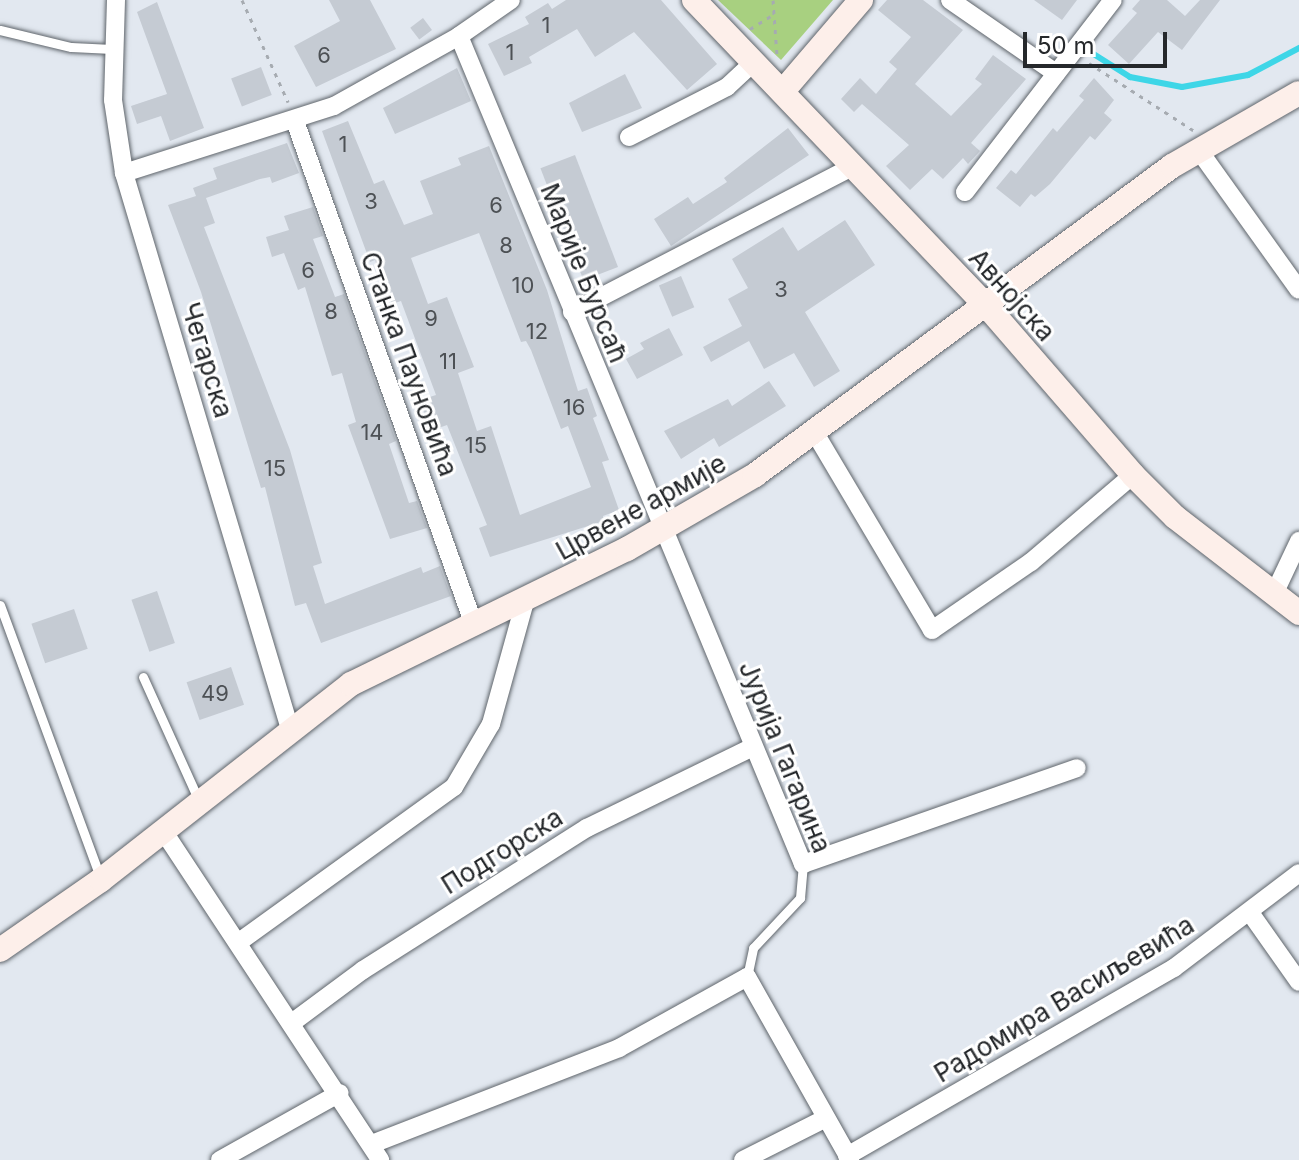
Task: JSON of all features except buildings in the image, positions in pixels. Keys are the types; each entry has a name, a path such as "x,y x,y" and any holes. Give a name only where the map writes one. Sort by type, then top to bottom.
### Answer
{"main road":[{"name":"Авнојска","path":"694,0 766,59 783,91 985,304 1133,475 1175,517 1299,613"},
{"path":"783,91 861,0"},
{"name":"Црвене армије","path":"0,950 101,880 290,729 366,675 525,601 663,529 815,433 985,304 1203,146 1299,93"}],"street":[{"name":"Чегарска","path":"116,0 112,49 113,100 124,173 290,729"},
{"path":"124,173 295,121 368,90 459,36 511,0"},
{"path":"950,0 1056,73"},
{"path":"965,192 1113,0"},
{"name":"Марије Бурсаћ","path":"459,36 663,529"},
{"path":"629,137 727,87 766,59"},
{"name":"Станка Пауновића","path":"295,121 474,625"},
{"path":"1203,146 1299,290"},
{"path":"572,312 854,166"},
{"path":"815,433 932,630 1031,562 1133,475"},
{"name":"Јурија Гагарина","path":"663,529 803,864"},
{"path":"1274,594 1299,541"},
{"path":"239,942 454,787 491,724 525,601"},
{"name":"Подгорска","path":"293,1022 363,970 587,828 753,747"},
{"path":"803,864 1077,768"},
{"path":"164,832 293,1022 376,1152 619,1048 747,977 848,1158"},
{"name":"Радомира Васиљевића","path":"848,1158 1174,968 1251,914 1299,873"},
{"path":"1251,914 1299,982"},
{"path":"220,1160 340,1093"},
{"path":"743,1160 824,1119"}],"lane":[{"path":"0,30 71,47 112,49"},
{"path":"0,605 101,880"},
{"path":"143,677 200,803"},
{"name":"Јурија Гагарина","path":"747,977 753,948 800,898 803,864"}],"path":[{"path":"242,0 274,62 295,121"},
{"path":"766,59 774,14 773,0"},
{"path":"749,29 774,14"},
{"path":"1073,51 1129,93 1178,117 1203,146"}],"green space":[{"path":"718,0 833,0 781,60"}],"waterway":[{"path":"1092,53 1130,77 1182,87 1248,75 1299,48"}]}
